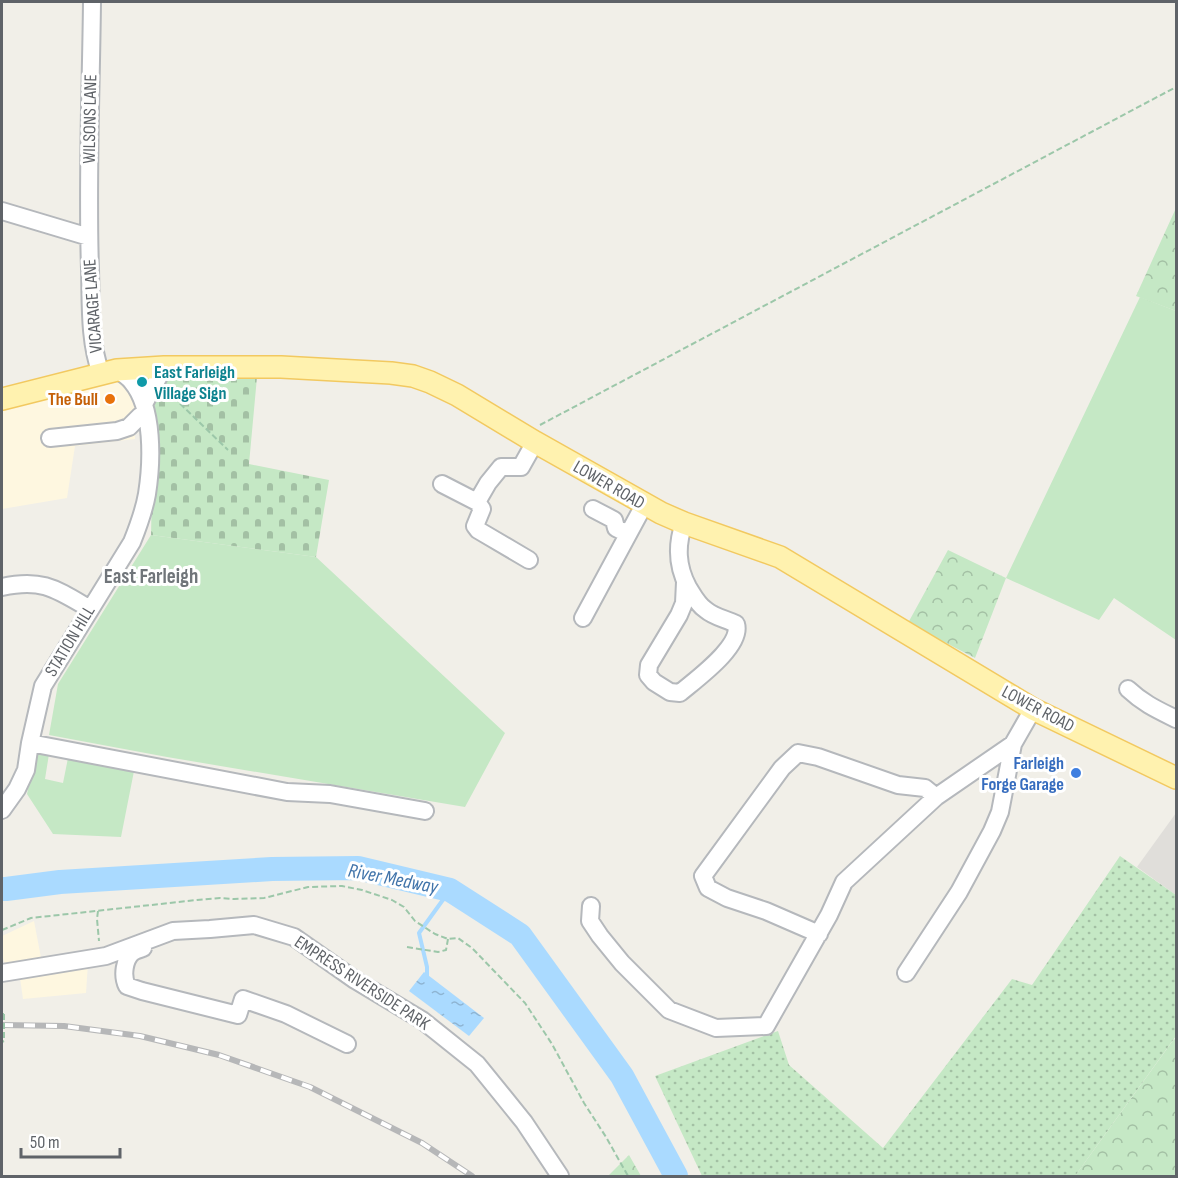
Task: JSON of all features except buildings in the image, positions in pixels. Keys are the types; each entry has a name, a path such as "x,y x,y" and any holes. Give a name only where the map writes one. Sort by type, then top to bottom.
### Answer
{"main road":[{"name":"LOWER ROAD","path":"2,399 109,372 160,374 281,367 412,376 457,395 644,505 684,523 780,557 1033,709 1176,778"}],"street":[{"name":"WILSONS LANE","path":"89,237 92,2"},
{"path":"2,211 89,237"},
{"name":"VICARAGE LANE","path":"89,237 92,325 96,360 109,372"},
{"name":"STATION HILL","path":"2,810 17,789 26,770 43,686 132,543 147,494 150,450 145,409 131,381 109,372"},
{"path":"50,438 117,431 129,427 145,409 160,374"},
{"path":"477,502 488,483 501,468 521,467 528,438"},
{"path":"442,484 477,502 482,509 475,526 478,530 529,560"},
{"path":"583,618 644,505"},
{"path":"593,508 614,520 616,528 628,534"},
{"path":"684,523 678,554 685,582 692,595 705,610 736,624 738,629 735,638 722,657 680,693 670,692 654,682 648,675 649,665 680,615 684,603 685,582"},
{"path":"2,574 2,587 38,583 61,592 90,609"},
{"path":"1128,689 1146,704 1176,719"},
{"path":"906,973 959,892 992,831 1000,812 1013,744 1033,709"},
{"path":"30,743 287,792 330,794 425,811"},
{"path":"591,906 590,921 600,936 622,963 669,1010 716,1028 766,1026 819,934 844,882 936,797 1013,744"},
{"path":"819,934 766,910 727,898 708,888 704,876 782,768 798,753 818,757 898,785 925,788 936,797"},
{"name":"EMPRESS RIVERSIDE PARK","path":"2,973 106,956 172,931 254,925 294,937 354,980 422,1020 477,1064 524,1122 560,1176"},
{"path":"172,931 174,942 134,951 128,958 123,980 127,986 238,1015 243,999 286,1014 347,1044"}],"path":[{"path":"528,438 1176,87"},
{"path":"160,374 228,450"},
{"path":"2,930 31,918 220,898 234,900 264,898 308,887 333,885 362,890 392,900 404,907 415,921 448,939 458,938 472,948 525,1002 552,1044 628,1176"},
{"path":"98,911 101,956"},
{"path":"407,947 438,952 446,950 448,939"},
{"path":"2,1014 4,1014 4,1041 2,1042"}],"shaded area":[{"path":"122,378 135,407 135,439 75,446 67,498 2,509 2,411 95,380"},
{"path":"1176,813 1176,895 1137,867"},
{"path":"34,921 43,968 88,963 86,993 23,999 20,978 5,964 2,956 2,936"}],"green space":[{"path":"1176,208 1176,311 1136,296"},
{"path":"1140,297 1176,311 1176,640 1114,598 1099,620 1006,578"},
{"path":"175,377 257,377 249,464 329,480 316,557 151,535 154,391 166,384 166,379"},
{"path":"151,535 316,557 505,733 465,807 49,735 58,684"},
{"path":"948,550 1006,578 975,658 908,623"},
{"path":"36,749 135,766 121,837 53,834 27,794","holes":["49,754 68,758 63,783 45,779"]},
{"path":"1120,856 1176,895 1176,1036 1075,1176 702,1176 655,1076 778,1031 789,1065 883,1148 1012,979 1032,985"},
{"path":"1174,1039 1176,1041 1176,1176 1075,1176"},
{"path":"629,1155 641,1176 608,1176"}],"water":[{"path":"424,972 484,1018 469,1036 409,991"}],"waterway":[{"name":"River Medway","path":"2,889 60,882 272,869 358,868 450,890 520,935 622,1076 676,1176"},
{"path":"427,977 419,933 450,890"}],"railway":[{"path":"2,1025 64,1026 140,1036 219,1055 310,1087 422,1143 472,1176"}],"place":[{"name":"East Farleigh Village Sign","path":"142,382"},
{"name":"The Bull","path":"110,399"},
{"name":"Farleigh Forge Garage","path":"1076,773"}],"district":[{"name":"East Farleigh","path":"151,576"}]}
